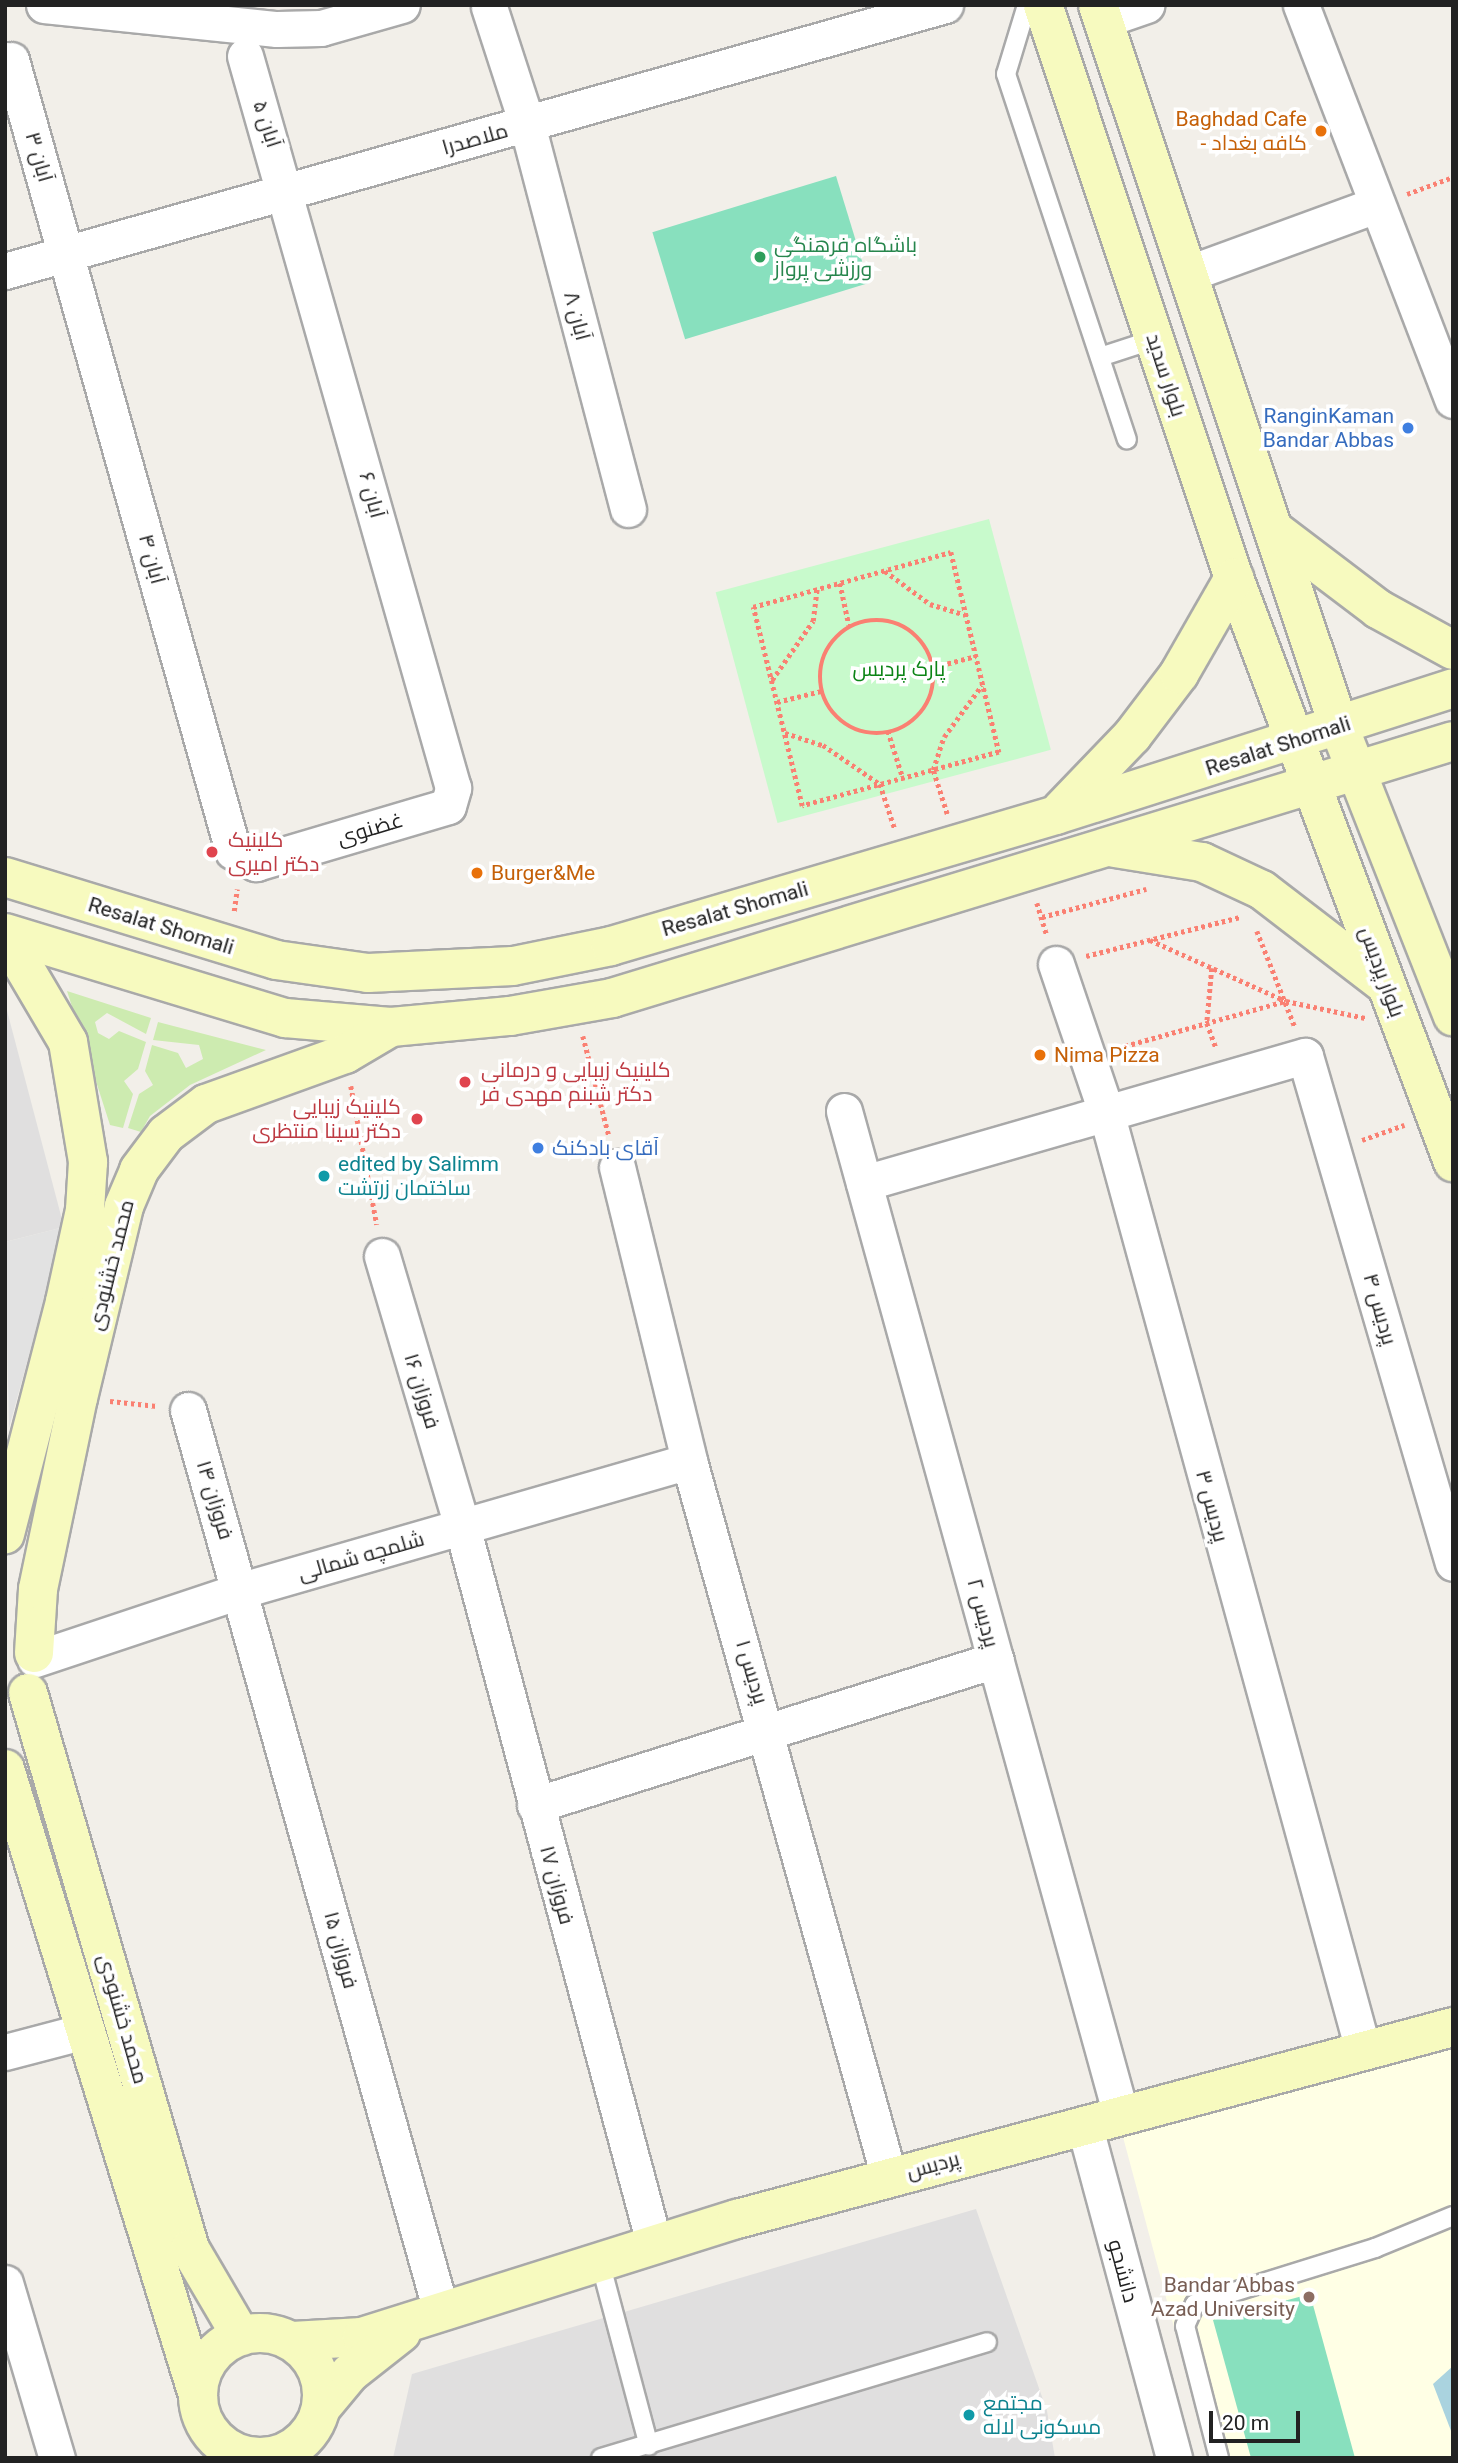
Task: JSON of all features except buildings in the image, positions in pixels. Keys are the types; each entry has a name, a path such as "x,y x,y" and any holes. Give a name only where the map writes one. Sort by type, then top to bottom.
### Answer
{"main road":[{"name":"بلوار سدید","path":"1043,5 1234,578 1296,742"},
{"path":"1101,13 1339,727 1453,1016"},
{"path":"1274,530 1378,610 1453,650"},
{"path":"1056,815 1132,736 1179,674 1234,578"},
{"path":"1255,633 1303,618"},
{"path":"1446,691 1453,739"},
{"name":"Resalat Shomali","path":"5,877 227,946 368,973 513,966 611,946 1056,815 1296,742 1446,691"},
{"name":"Resalat Shomali","path":"5,934 285,1018 391,1027 574,1005 1312,782 1355,772 1453,739"},
{"name":"بلوار پردیس","path":"1296,742 1387,985 1425,1115 1453,1162"},
{"path":"1172,780 1183,822"},
{"path":"1106,846 1202,862 1268,910 1387,985"},
{"name":"محمد خشنودی","path":"5,934 68,1042 88,1162 85,1210 65,1302 5,1534"},
{"name":"محمد خشنودی","path":"241,2336 190,2249 21,1668 78,1398 124,1206 139,1170 166,1134 206,1104 345,1054 391,1027"},
{"path":"88,1162 108,1146 127,1152 139,1170"},
{"name":"محمد خشنودی","path":"5,1769 201,2408 213,2458"},
{"name":"پردیس","path":"292,2341 362,2337 654,2243 889,2176 1453,2027"},
{"path":"321,2408 317,2370 292,2341 241,2336 210,2359 201,2408 215,2438 251,2456 290,2453 321,2408 350,2373 430,2315"}],"street":[{"path":"59,6 225,14 321,28 402,5"},
{"name":"ملاصدرا","path":"5,271 945,5"},
{"path":"1101,13 1146,5"},
{"path":"1301,5 1373,206 1453,400"},
{"name":"آبان ۸","path":"489,7 527,124 628,509"},
{"name":"آبان ۵","path":"245,57 288,192"},
{"name":"آبان ۳","path":"11,60 67,254"},
{"name":"آبان ۶","path":"288,192 453,799"},
{"path":"1187,274 1373,206"},
{"name":"آبان ۴","path":"67,254 233,851 243,860"},
{"name":"غضنوی","path":"243,860 256,863 447,806 453,799"},
{"name":"پردیس ۳","path":"1056,964 1106,1112 1363,2050"},
{"path":"864,1183 1306,1056"},
{"name":"پردیس ۴","path":"1306,1056 1453,1563"},
{"name":"پردیس ۲","path":"844,1111 1121,2115"},
{"name":"پردیس ۱","path":"617,1167 689,1461 769,1731 889,2176"},
{"name":"فروزان ۱۶","path":"382,1256 463,1526"},
{"name":"فروزان ۱۴","path":"188,1410 242,1590"},
{"name":"شلمچه شمالی","path":"21,1668 242,1590 689,1461"},
{"name":"فروزان ۱۷","path":"463,1526 535,1805 654,2243"},
{"name":"فروزان ۱۵","path":"242,1590 430,2315"},
{"path":"535,1805 996,1660"},
{"path":"5,2052 85,2031"},
{"name":"دانشجو","path":"1084,2124 1174,2458"},
{"path":"5,2283 57,2458"}],"lane":[{"path":"1027,5 1006,74 1127,439"},
{"path":"1100,357 1154,340"},
{"path":"1219,2458 1185,2326 1195,2304 1375,2248 1453,2216"},
{"path":"600,2262 649,2446"},
{"path":"601,2458 649,2446 987,2342"}],"path":[{"path":"1373,206 1453,177"},
{"path":"951,552 999,752 803,806 753,607 839,583 951,552"},
{"path":"884,570 930,604 966,615"},
{"path":"839,583 849,625"},
{"path":"771,680 813,621 817,589"},
{"path":"885,619 896,624 918,635 934,667 929,703 903,729 867,735 835,719 821,691 824,651 849,625 885,619"},
{"path":"934,667 976,656"},
{"path":"956,844 933,770 944,737 982,684"},
{"path":"777,702 821,691"},
{"path":"888,732 903,778"},
{"path":"784,733 823,745 880,784 906,859"},
{"path":"227,946 243,860"},
{"path":"1028,870 1056,964 1268,910"},
{"path":"1042,917 1156,887"},
{"path":"1227,907 1268,910"},
{"path":"1268,910 1286,1001 1306,1056"},
{"path":"1150,940 1286,1001 1368,1019 1372,1028"},
{"path":"1212,968 1208,1023 1226,1078"},
{"path":"1087,1057 1286,1001"},
{"path":"574,1005 617,1167"},
{"path":"345,1054 382,1256"},
{"path":"1333,1150 1425,1115"},
{"path":"78,1398 188,1410"}],"shaded area":[{"path":"5,1003 64,1227 5,1242"},
{"path":"64,1227 9,1428 5,1242"},
{"name":"Bandar Abbas Azad University","path":"1453,2048 1453,2458 1209,2458 1123,2137"},
{"name":"مجتمع مسکونی لاله","path":"976,2209 1047,2411 1055,2458 393,2458 412,2374"}],"green space":[{"name":"باشگاه فرهنگی ورزشی پرواز","path":"836,176 869,283 685,339 652,232"},
{"name":"پارک پردیس","path":"989,519 1051,750 778,823 716,592"},
{"path":"67,991 151,1018 146,1034 107,1013 95,1022 98,1033 109,1039 119,1031 146,1042 138,1069 124,1081 133,1094 123,1128 110,1125"},
{"path":"158,1022 266,1050 190,1085 150,1116 141,1132 128,1128 139,1094 153,1085 145,1071 152,1045 178,1053 186,1068 203,1059 199,1045 153,1040"},
{"path":"1310,2294 1355,2458 1251,2458 1213,2320"}],"water":[{"path":"1453,2366 1453,2436 1433,2384"}],"place":[{"name":"Baghdad Cafe - کافه بغداد","path":"1321,131"},
{"name":"باشگاه فرهنگی ورزشی پرواز","path":"760,257"},
{"name":"RanginKaman Bandar Abbas","path":"1408,428"},
{"name":"کلینیک دکتر امیری","path":"212,852"},
{"name":"Burger&Me","path":"477,873"},
{"name":"Nima Pizza","path":"1040,1055"},
{"name":"کلینیک زیبایی و درمانی دکتر شبنم مهدی فر","path":"465,1082"},
{"name":"کلینیک زیبایی دکتر سینا منتظری","path":"417,1119"},
{"name":"آقای بادکنک","path":"538,1148"},
{"name":"edited by Salimm ساختمان زرتشت","path":"324,1176"},
{"name":"Bandar Abbas Azad University","path":"1309,2297"},
{"name":"مجتمع مسکونی لاله","path":"969,2415"}]}
